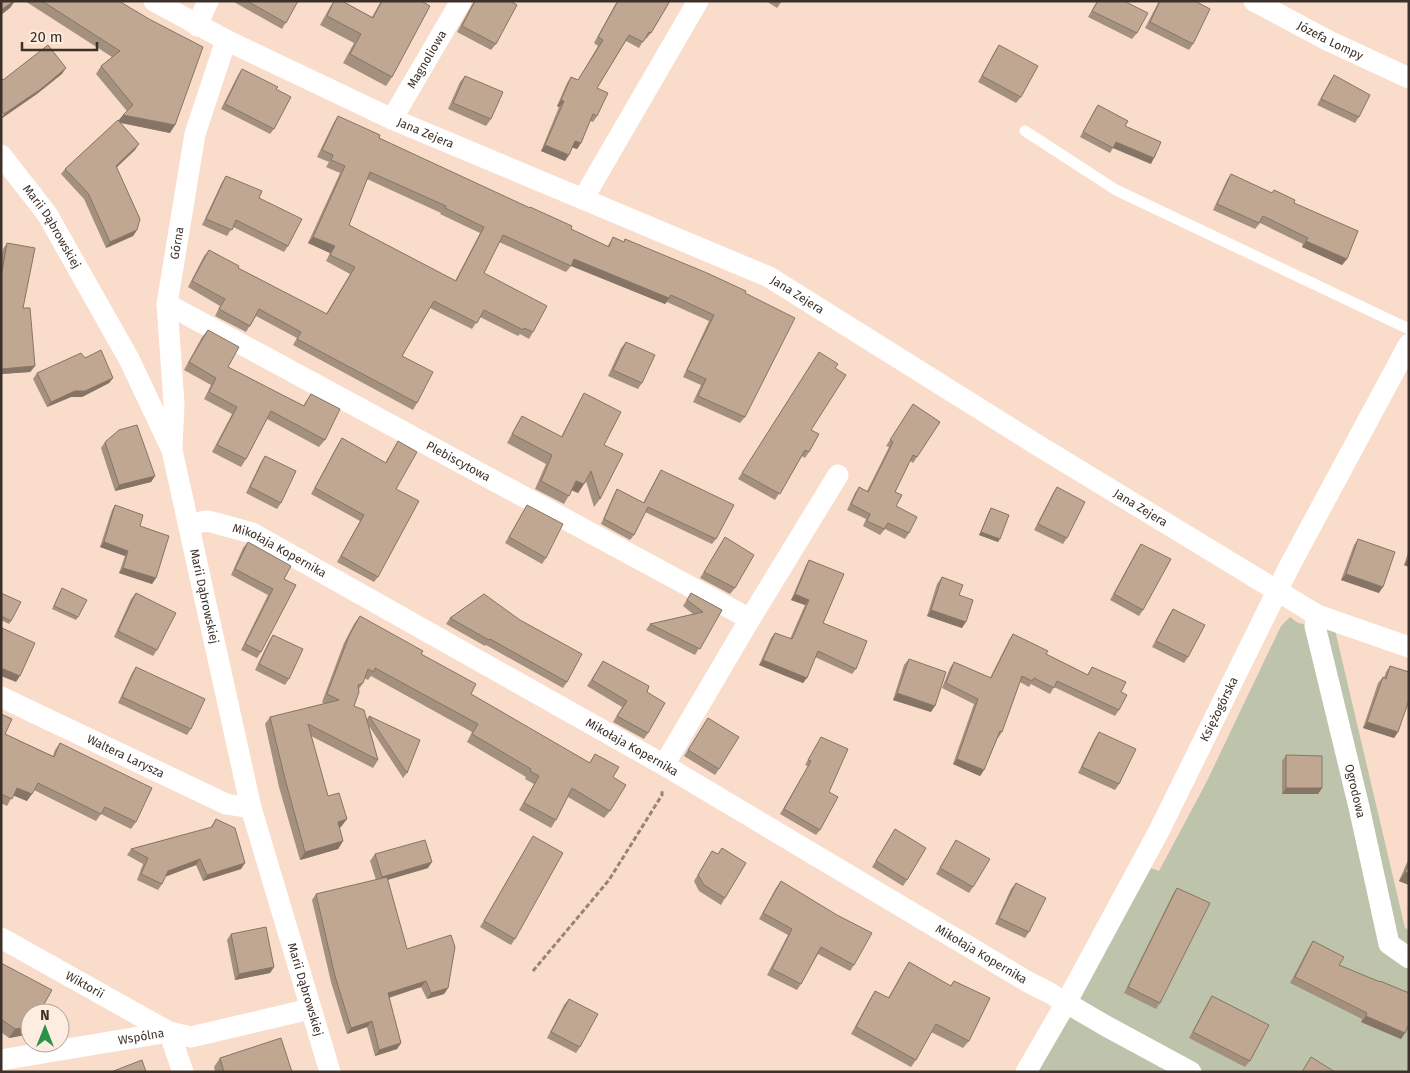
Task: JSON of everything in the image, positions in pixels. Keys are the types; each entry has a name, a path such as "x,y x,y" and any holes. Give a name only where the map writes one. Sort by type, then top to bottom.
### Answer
{"street":[{"name":"Jana Zejera","path":"154,1 197,26 392,119 769,277 1026,438 1317,615 1409,646"},
{"path":"197,26 208,1"},
{"name":"Magnoliowa","path":"392,119 461,1"},
{"path":"583,199 698,1"},
{"name":"Józefa Lompy","path":"1254,1 1329,41 1409,78"},
{"name":"Górna","path":"172,450 174,404 167,304 195,134 226,40"},
{"name":"Marii Dąbrowskiej","path":"1,155 47,214 128,359 172,450 251,808 330,1072"},
{"name":"Plebiscytowa","path":"167,304 750,619"},
{"name":"Księżogórska","path":"1026,1072 1066,1003 1160,829 1278,591 1409,344"},
{"path":"664,765 838,475"},
{"name":"Mikołaja Kopernika","path":"188,524 208,521 252,534 664,765 1066,1003"},
{"name":"Ogrodowa","path":"1317,615 1315,626 1359,807 1389,944 1409,958"},
{"name":"Waltera Larysza","path":"1,697 226,804 251,808"},
{"name":"Wiktorii","path":"1,938 169,1032"},
{"path":"1066,1003 1191,1072"},
{"name":"Wspólna","path":"1,1060 169,1032 191,1036 310,1009"},
{"path":"169,1032 183,1072"}],"lane":[{"path":"1025,131 1116,190 1409,329"}],"path":[{"path":"533,971 609,880 662,795 664,765"}],"green space":[{"path":"1290,617 1298,623 1335,630 1405,928 1409,930 1409,1072 1037,1072 1151,868 1159,871 1206,783 1281,626"}],"building":[{"path":"1,1 14,1 1,10"},
{"path":"42,1 119,1 203,47 175,125 123,115 133,105 101,66 120,51"},
{"path":"247,1 298,1 286,23"},
{"path":"334,1 342,1 373,18 382,1 421,1 430,6 392,77 350,54 361,34 327,16"},
{"path":"475,1 510,1 517,5 496,44 462,26"},
{"path":"618,1 670,1 651,33 649,32 643,42 629,35 597,88 608,93 597,116 593,114 581,143 575,141 569,155 545,145 564,101 561,100 571,77 578,80 603,40 598,37"},
{"path":"1098,1 1124,1 1148,13 1137,33 1092,11"},
{"path":"1160,1 1195,1 1210,9 1193,44 1150,22"},
{"path":"48,45 66,68 41,89 4,114 1,111 1,78 3,80"},
{"path":"999,45 1038,66 1021,97 982,76"},
{"path":"242,69 278,87 276,89 291,97 274,129 225,104"},
{"path":"1334,75 1370,95 1359,117 1321,99"},
{"path":"465,76 503,92 491,119 453,103"},
{"path":"1098,105 1128,121 1125,126 1161,142 1154,158 1116,142 1113,148 1083,132"},
{"path":"338,116 380,135 379,138 572,226 571,229 609,247 613,237 624,242 625,239 746,291 745,293 795,318 745,417 698,396 706,379 687,370 714,315 671,295 669,298 574,259 571,266 503,235 484,273 547,306 533,332 524,328 523,330 484,310 477,323 434,301 402,356 433,372 417,403 297,339 301,332 259,309 250,326 219,309 225,299 192,281 209,250 239,266 238,268 327,314 355,267 330,255 335,246 313,237 345,166 331,160 333,155 322,150","holes":["370,172 446,206 445,208 484,227 456,281 349,225"]},
{"path":"118,120 139,144 116,166 140,219 137,230 110,242 88,193 65,169"},
{"path":"1231,174 1272,193 1274,190 1295,200 1294,203 1358,231 1347,259 1306,241 1308,238 1263,216 1259,223 1217,204"},
{"path":"226,176 262,191 259,198 302,219 288,246 236,220 232,230 206,219"},
{"path":"7,243 35,248 23,308 30,308 35,366 1,369 1,277"},
{"path":"208,330 239,347 228,367 304,406 311,394 340,409 325,440 271,411 246,459 217,445 237,407 209,392 216,378 189,362"},
{"path":"626,342 655,355 642,383 613,370"},
{"path":"101,350 113,378 85,391 75,391 51,402 37,373 81,353 85,358"},
{"path":"819,352 838,364 835,368 846,375 811,430 819,434 809,452 805,450 780,494 742,473"},
{"path":"584,393 621,412 604,445 623,454 600,499 591,471 584,484 576,481 569,496 541,481 552,455 512,434 522,416 562,437"},
{"path":"913,404 940,422 917,457 913,455 895,492 902,495 896,506 917,517 909,533 888,523 884,529 867,521 870,514 851,504 859,487 868,492 893,442 890,440"},
{"path":"137,425 155,476 119,485 105,442 119,430"},
{"path":"342,438 386,463 398,441 417,452 396,489 419,501 378,577 341,556 364,515 315,488"},
{"path":"265,456 296,471 281,503 250,487"},
{"path":"661,470 734,505 716,539 648,507 634,535 604,519 617,489 644,503"},
{"path":"1057,487 1085,502 1067,538 1038,524"},
{"path":"115,505 143,515 140,526 169,536 156,578 123,568 128,551 104,542"},
{"path":"527,505 563,524 546,558 509,537"},
{"path":"991,508 1009,515 1000,539 981,532"},
{"path":"725,537 754,555 735,588 704,572"},
{"path":"1358,539 1395,552 1383,587 1346,574"},
{"path":"248,542 291,566 284,579 296,585 261,652 245,644 273,589 235,569"},
{"path":"1141,544 1171,559 1143,610 1114,594"},
{"path":"809,560 844,574 823,623 867,641 856,669 818,651 807,678 763,660 775,633 792,639 809,600 795,594"},
{"path":"942,577 963,585 959,595 973,600 966,622 931,610"},
{"path":"62,588 87,600 78,617 54,606"},
{"path":"1,593 21,602 11,621 1,616"},
{"path":"136,593 176,613 157,650 118,631"},
{"path":"691,593 722,610 700,649 650,624 703,612 687,600"},
{"path":"484,594 520,620 582,654 567,682 450,618"},
{"path":"1173,609 1205,625 1188,657 1156,641"},
{"path":"360,616 423,651 421,654 476,684 471,694 590,763 595,754 619,767 613,777 626,785 610,811 572,788 556,820 524,803 539,776 530,771 531,769 472,734 478,724 375,668 374,672 368,669 363,683 358,685 359,692 354,706 364,710 378,760 308,724 328,796 339,793 347,819 338,822 343,841 305,852 270,717 339,700 327,694 349,636"},
{"path":"2,628 35,643 20,676 1,668"},
{"path":"1013,634 1048,651 1046,654 1088,675 1092,667 1126,682 1121,692 1127,695 1119,710 1057,681 1054,688 1034,678 1032,681 1022,676 1002,732 1000,731 984,770 957,759 978,699 946,683 954,662 991,678"},
{"path":"273,635 303,649 289,679 259,664"},
{"path":"909,659 946,672 935,706 897,693"},
{"path":"603,661 649,686 647,692 665,703 648,733 617,716 627,701 592,680"},
{"path":"1390,666 1409,672 1409,700 1398,732 1367,722 1383,677 1386,679"},
{"path":"136,667 205,699 191,729 122,697"},
{"path":"1,714 12,719 5,734 54,757 60,743 152,788 136,822 105,807 101,814 38,783 32,794 17,788 12,799 1,794"},
{"path":"369,716 420,740 407,773"},
{"path":"708,718 739,737 719,769 688,750"},
{"path":"1099,732 1136,749 1119,784 1082,767"},
{"path":"821,737 848,749 829,792 838,797 820,830 784,809 811,761 808,760"},
{"path":"1286,755 1322,756 1322,788 1286,788"},
{"path":"216,819 235,828 245,863 207,875 200,859 168,871 162,884 141,874 148,858 131,849 212,827"},
{"path":"895,829 926,848 907,880 876,861"},
{"path":"533,836 563,853 515,939 484,921"},
{"path":"425,840 432,862 382,877 375,854"},
{"path":"956,840 990,859 973,887 940,868"},
{"path":"722,848 746,863 725,898 704,885 698,875 712,851 718,854"},
{"path":"1409,864 1409,873 1405,872"},
{"path":"387,877 407,949 451,935 455,947 448,988 431,993 426,981 388,993 401,1043 379,1050 372,1021 351,1028 335,976 316,894"},
{"path":"781,881 837,915 872,933 854,965 821,947 801,984 772,969 792,929 763,913"},
{"path":"1016,883 1046,898 1029,932 999,918"},
{"path":"1177,888 1210,903 1160,1003 1128,987"},
{"path":"266,927 274,967 239,974 231,934"},
{"path":"1313,941 1344,957 1339,965 1409,993 1409,1024 1405,1033 1366,1016 1367,1013 1295,977"},
{"path":"909,962 951,986 954,981 990,998 969,1041 936,1024 916,1060 856,1027 875,991 889,998"},
{"path":"1,963 52,990 45,1003 20,1003 20,1028 15,1029 1,1019"},
{"path":"1212,996 1269,1025 1250,1061 1193,1032"},
{"path":"569,999 598,1014 580,1047 551,1032"},
{"path":"281,1038 292,1072 224,1072 220,1058"},
{"path":"1311,1057 1335,1072 1302,1072"},
{"path":"142,1060 146,1072 111,1072"}]}
